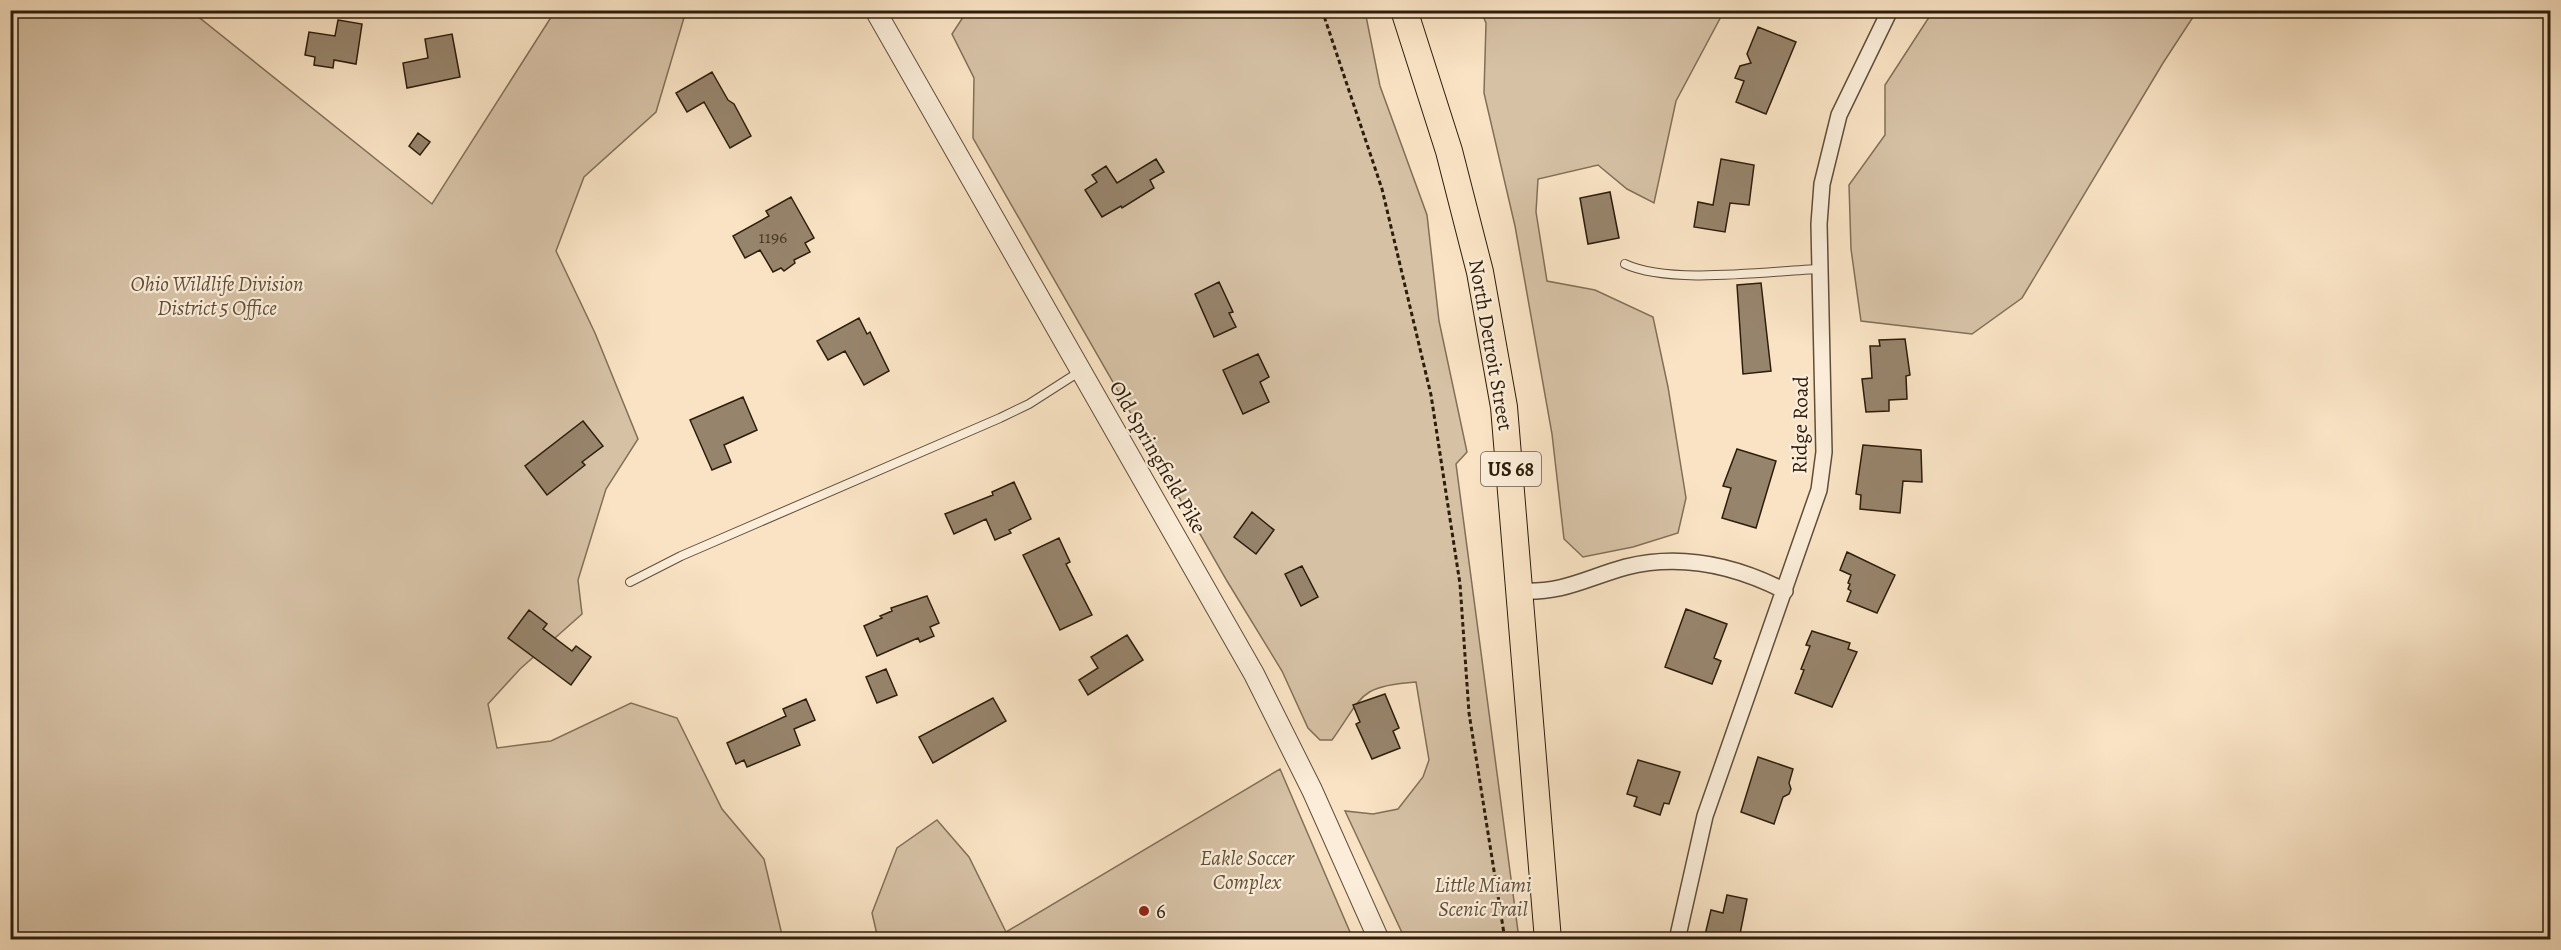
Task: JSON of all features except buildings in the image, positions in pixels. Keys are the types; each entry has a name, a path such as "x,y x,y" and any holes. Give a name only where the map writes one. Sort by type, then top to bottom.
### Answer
{"highway":[{"name":"North Detroit Street","path":"1404,10 1449,151 1482,283 1504,407 1548,939"}],"street":[{"name":"Old Springfield Pike","path":"874,10 1275,713 1379,939"},
{"name":"Ridge Road","path":"1677,939 1705,816 1814,510 1824,452 1819,224 1822,184 1828,149 1853,82 1890,10"},
{"path":"1520,591 1561,590 1627,567 1675,561 1719,566 1748,574 1785,591"}],"lane":[{"path":"1625,264 1642,272 1676,275 1820,268"},
{"path":"630,582 681,555 1000,418 1029,404 1081,371"}],"path":[{"path":"1322,10 1382,189 1431,395 1460,584 1469,714 1505,939"}],"green space":[{"name":"Ohio Wildlife Division District 5 Office","path":"11,11 191,11 432,204 555,11 686,11 656,112 584,177 556,251 595,333 638,439 606,489 578,580 582,614 520,669 488,704 497,748 551,741 631,703 677,718 722,809 764,859 783,939 11,939"},
{"name":"Little Miami Scenic Trail","path":"967,11 1365,11 1380,86 1427,215 1439,321 1467,452 1456,464 1519,939 1405,939 1345,811 1373,814 1398,809 1423,777 1429,760 1416,682 1382,687 1364,696 1332,740 1320,740 1308,728 1282,671 1227,581 973,138 974,78 952,34"},
{"path":"1481,11 1724,11 1676,101 1654,203 1627,189 1598,165 1538,179 1536,212 1547,281 1595,290 1653,317 1668,387 1686,498 1678,533 1633,547 1583,557 1564,539 1552,434 1515,226 1484,93 1486,23"},
{"path":"1933,11 2197,11 2163,63 2022,298 1972,334 1861,321 1851,249 1849,185 1885,135 1885,85"},
{"name":"Eakle Soccer Complex","path":"1280,769 1353,939 878,939 872,913 897,848 937,820 969,857 1006,932"}],"place":[{"name":"6","path":"1144,911"}]}
